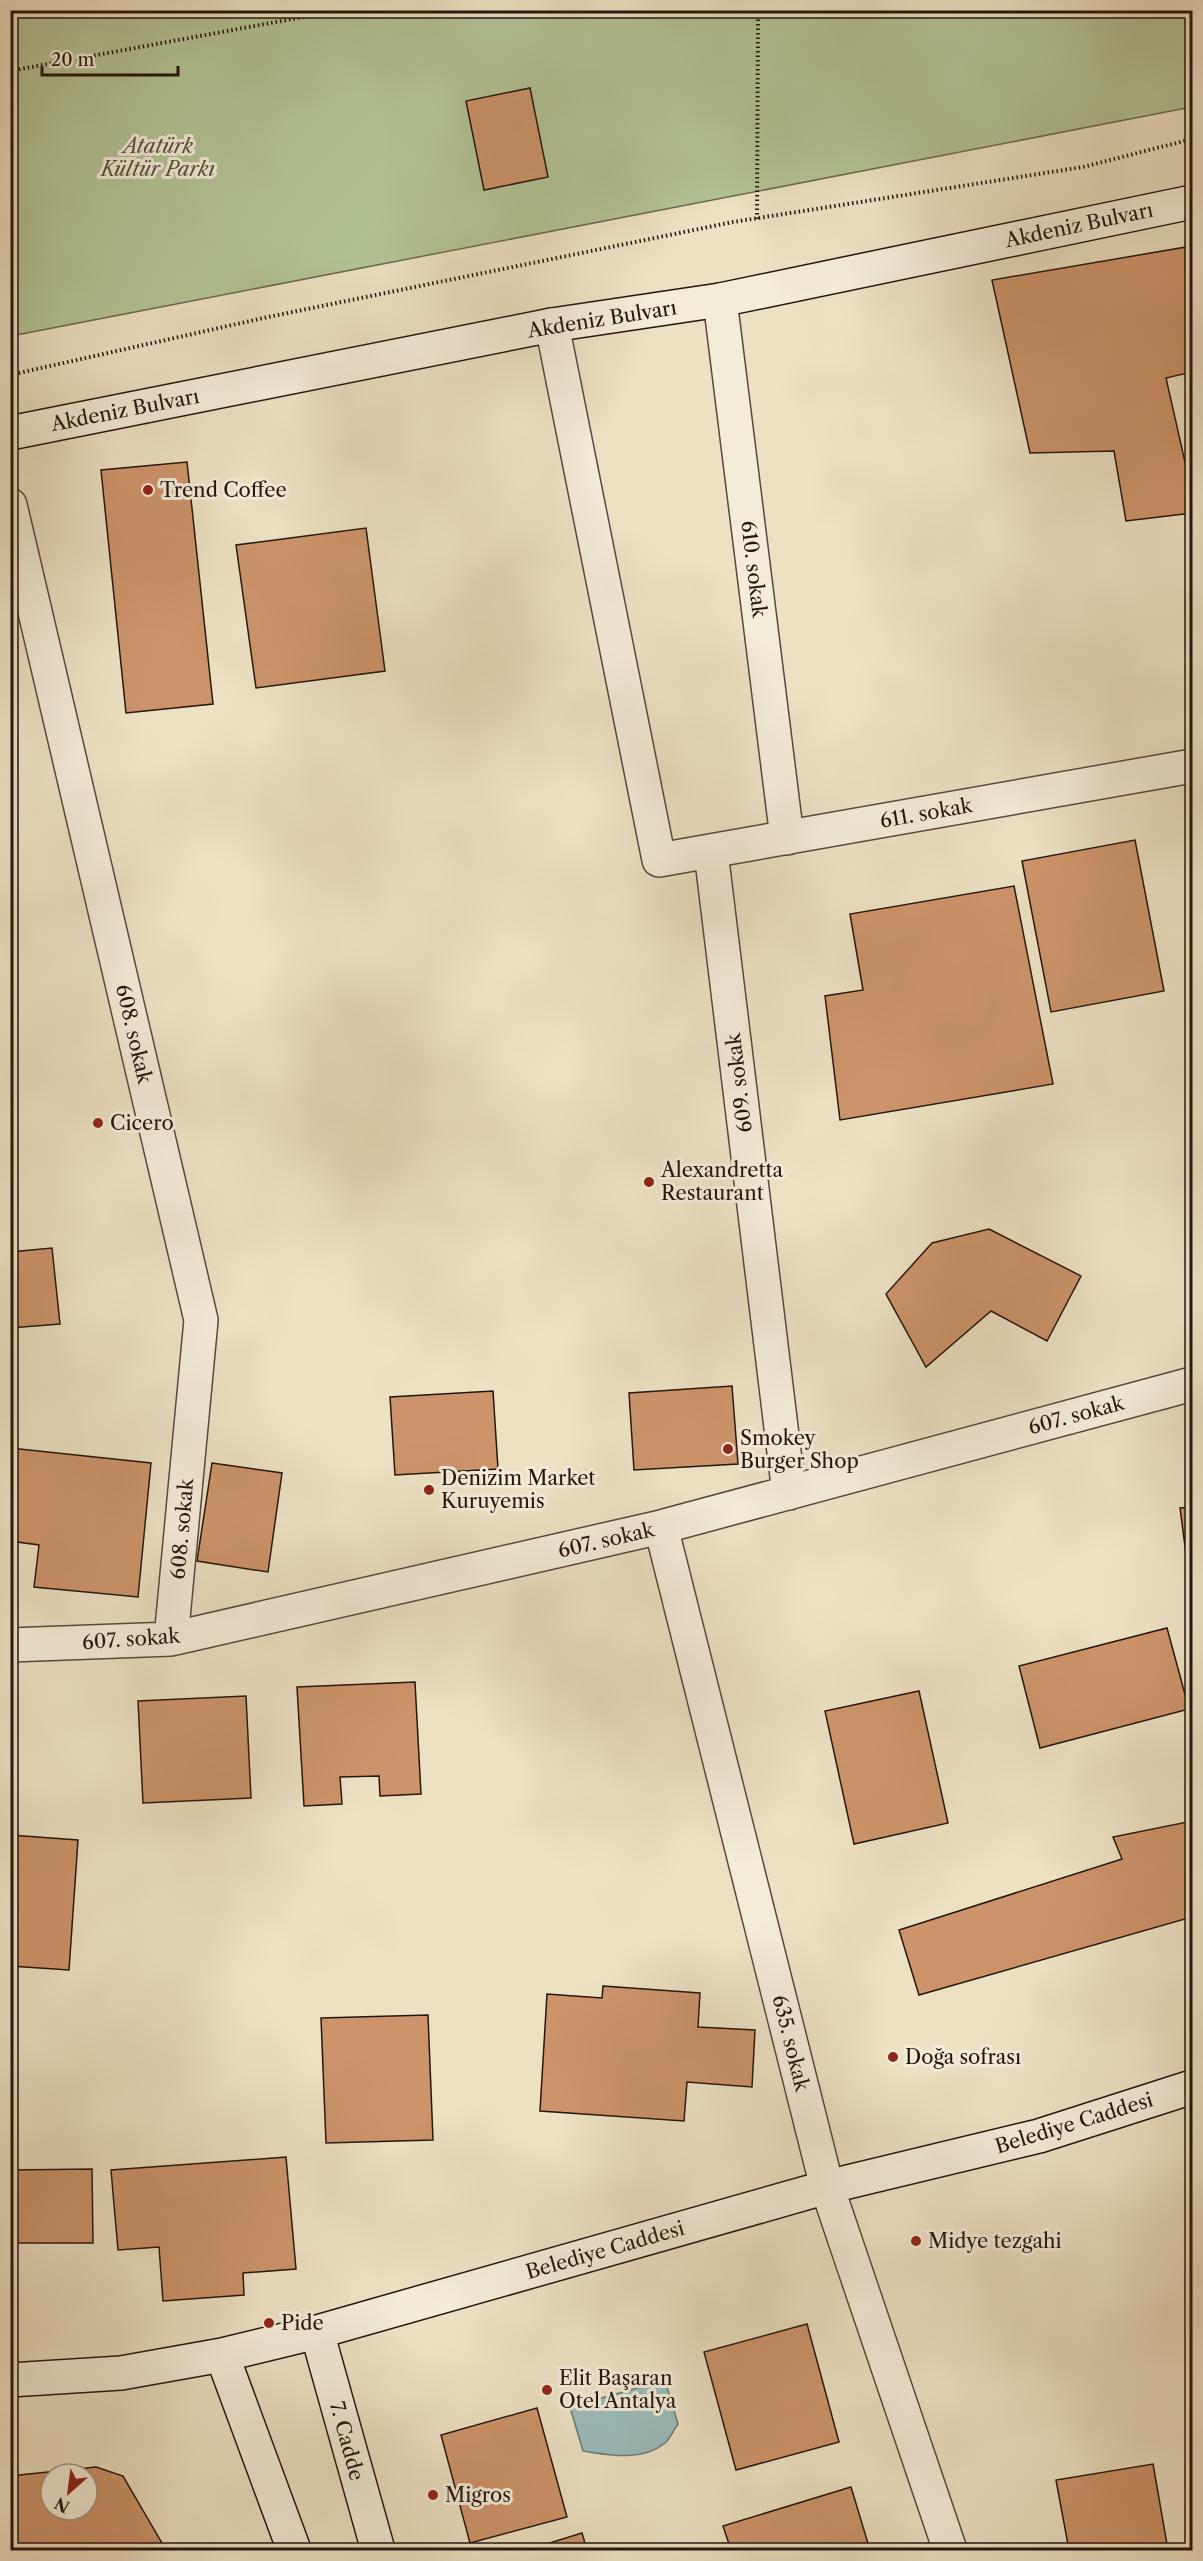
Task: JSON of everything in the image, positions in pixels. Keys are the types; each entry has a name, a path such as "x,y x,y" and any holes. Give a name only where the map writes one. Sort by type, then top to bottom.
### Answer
{"street":[{"name":"Akdeniz Bulvarı","path":"10,433 552,325 720,300 1192,202"},
{"name":"610. sokak","path":"720,300 787,838"},
{"name":"611. sokak","path":"552,325 659,860 1192,766"},
{"name":"608. sokak","path":"10,505 201,1320 171,1639"},
{"name":"609. sokak","path":"711,852 789,1493"},
{"name":"607. sokak","path":"10,1645 171,1639 661,1527 1192,1384"},
{"name":"635. sokak","path":"661,1527 827,2187 950,2550"},
{"name":"Belediye Caddesi","path":"10,2380 121,2373 222,2355 317,2332 827,2187 1039,2136 1192,2087"},
{"name":"7. Cadde","path":"317,2332 378,2550"},
{"path":"222,2355 294,2550"}],"path":[{"path":"10,71 341,10"},
{"path":"757,219 758,10"},
{"path":"10,375 268,317 757,219 1083,167 1192,140"}],"green space":[{"name":"Atatürk Kültür Parkı","path":"26,10 1192,11 1192,107 11,336 11,13"}],"water":[{"path":"665,2380 678,2424 665,2443 656,2449 636,2455 625,2456 583,2451 570,2407"}],"building":[{"path":"530,88 548,177 484,190 466,101"},
{"path":"1192,246 1192,372 1166,378 1192,493 1192,513 1126,521 1114,451 1030,453 992,280"},
{"path":"187,462 213,704 126,713 101,470"},
{"path":"366,528 385,671 256,688 236,545"},
{"path":"1135,840 1164,991 1051,1012 1022,861"},
{"path":"1014,886 1053,1084 840,1120 825,996 863,990 850,914"},
{"path":"989,1229 1081,1276 1047,1341 991,1311 926,1367 886,1294 932,1243"},
{"path":"52,1248 60,1324 10,1328 10,1252"},
{"path":"732,1386 738,1464 634,1470 629,1393"},
{"path":"493,1391 498,1469 395,1475 390,1397"},
{"path":"10,1448 151,1463 138,1597 34,1587 39,1545 10,1541"},
{"path":"212,1463 282,1473 268,1572 197,1561"},
{"path":"1192,1507 1192,1600 1180,1508"},
{"path":"1167,1628 1189,1709 1040,1748 1019,1666"},
{"path":"415,1682 421,1794 380,1796 379,1776 340,1777 342,1804 304,1806 297,1687"},
{"path":"919,1691 948,1823 854,1844 825,1711"},
{"path":"246,1696 251,1798 143,1803 138,1701"},
{"path":"1187,1822 1192,1837 1192,1917 919,1995 899,1930 1122,1859 1113,1837"},
{"path":"10,1835 78,1840 69,1970 10,1966"},
{"path":"603,1986 700,1993 698,2027 755,2030 752,2087 687,2082 684,2121 540,2111 547,1994 602,1998"},
{"path":"428,2015 433,2140 326,2143 321,2018"},
{"path":"286,2157 296,2269 243,2273 244,2295 163,2301 159,2247 118,2250 111,2170"},
{"path":"92,2169 93,2243 10,2243 10,2170"},
{"path":"807,2324 839,2442 736,2470 704,2352"},
{"path":"537,2408 567,2517 470,2543 441,2435"},
{"path":"1153,2464 1168,2550 1069,2550 1056,2480"},
{"path":"99,2468 123,2476 166,2550 48,2548 46,2550 10,2550 10,2476 39,2473 39,2522 99,2522"},
{"path":"851,2487 870,2550 731,2550 723,2526"},
{"path":"582,2533 587,2550 527,2550"}],"place":[{"name":"Trend Coffee","path":"148,490"},
{"name":"Cicero","path":"98,1123"},
{"name":"Alexandretta Restaurant","path":"649,1182"},
{"name":"Smokey Burger Shop","path":"728,1449"},
{"name":"Denizim Market Kuruyemis","path":"429,1490"},
{"name":"Doğa sofrası","path":"893,2057"},
{"name":"Midye tezgahi","path":"916,2241"},
{"name":"Pide","path":"269,2323"},
{"name":"Elit Başaran Otel Antalya","path":"547,2390"},
{"name":"Migros","path":"433,2495"}]}
